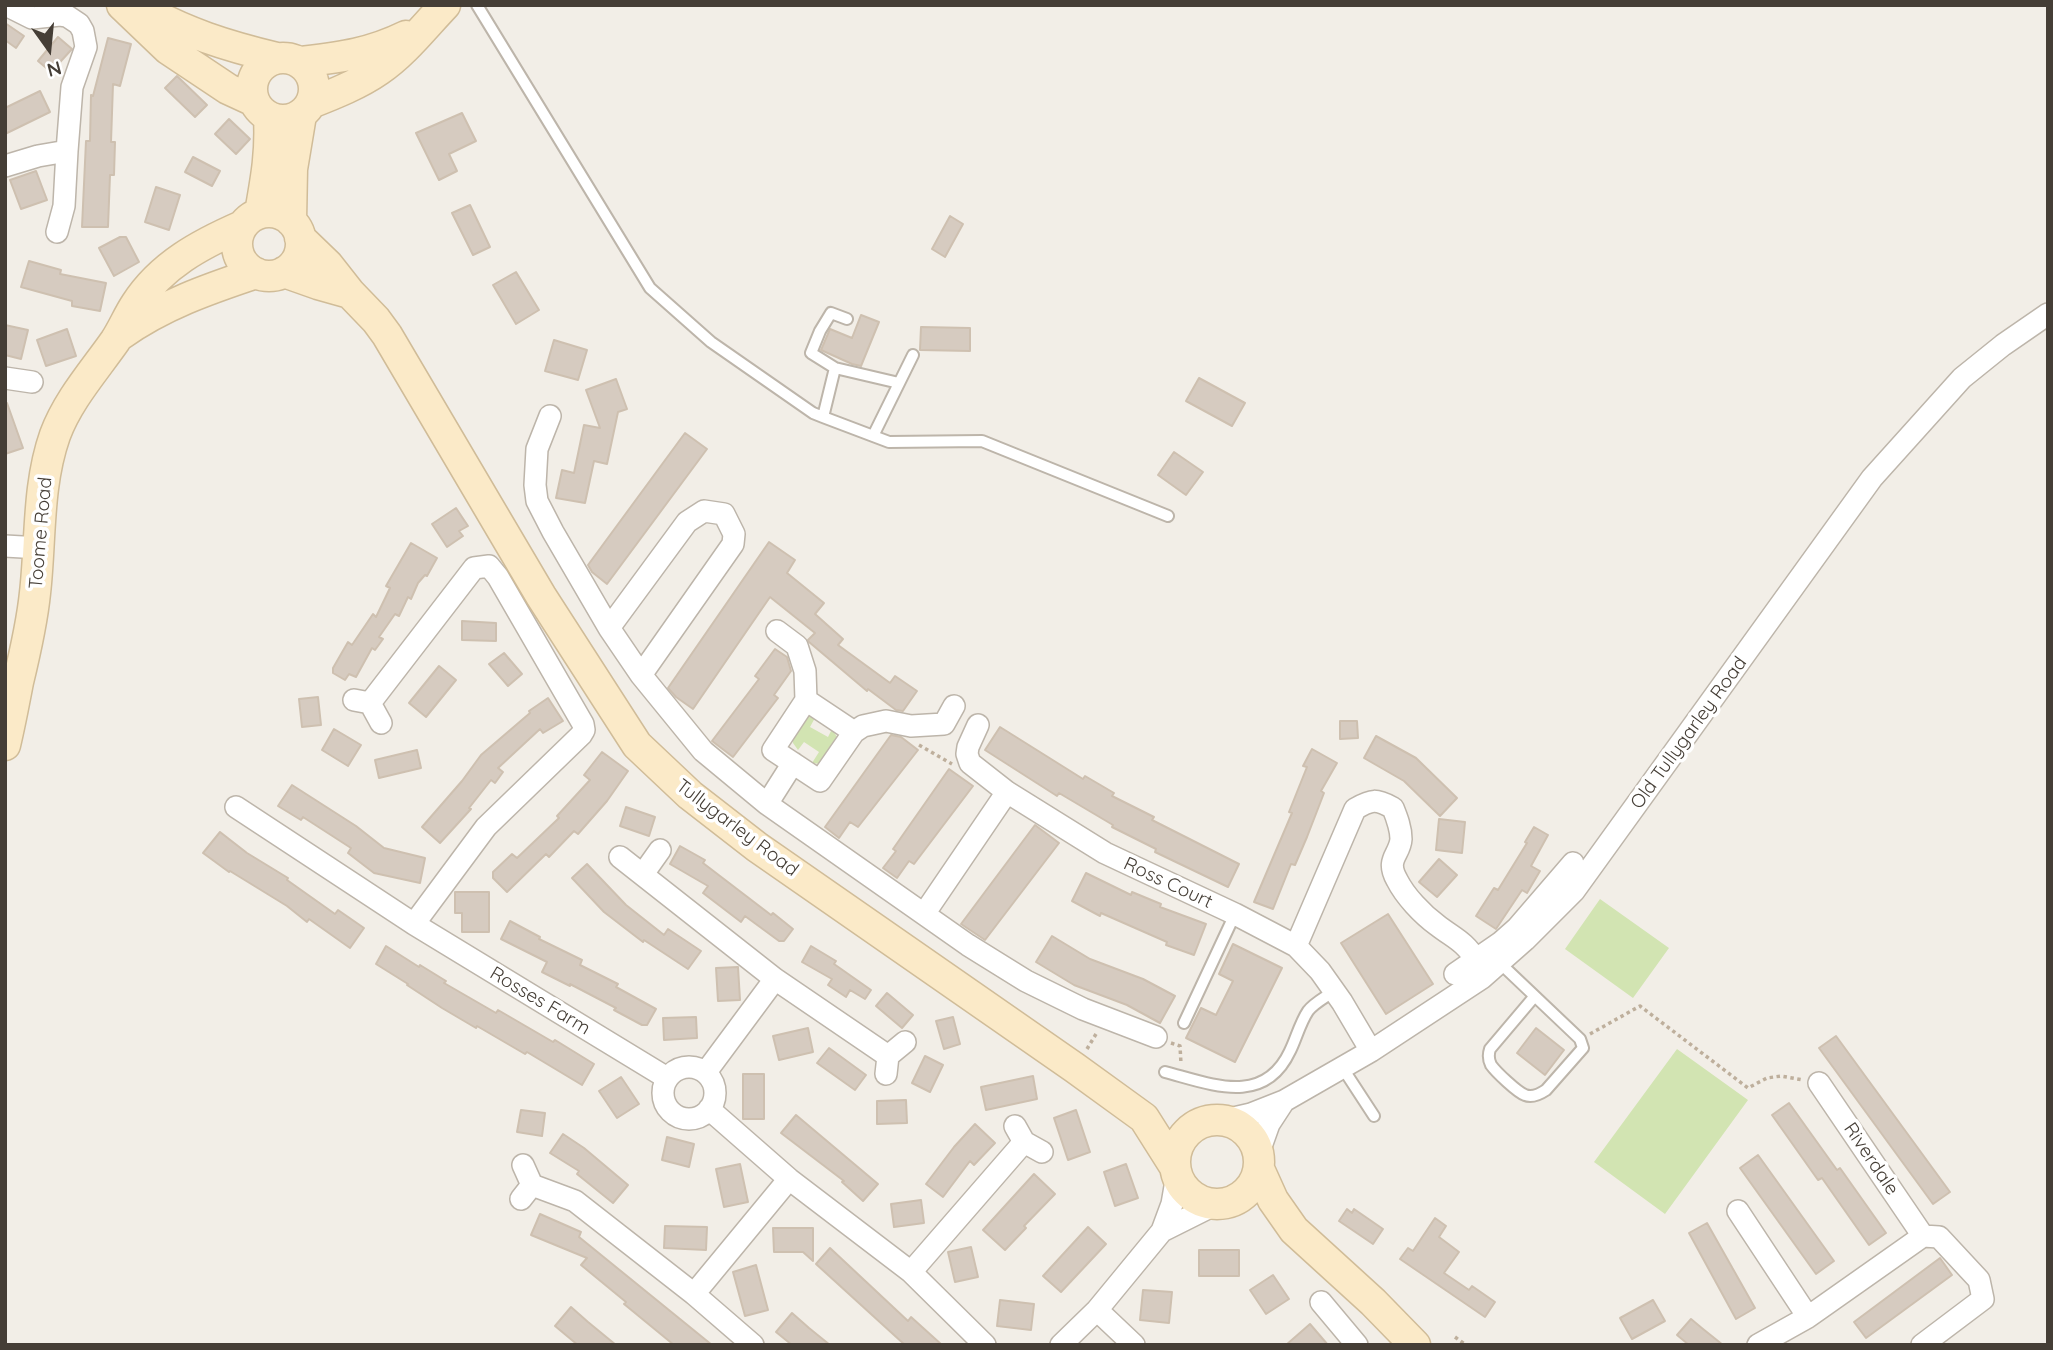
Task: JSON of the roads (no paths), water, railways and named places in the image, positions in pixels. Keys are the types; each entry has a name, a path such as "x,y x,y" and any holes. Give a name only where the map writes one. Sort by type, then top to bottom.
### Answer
{"street":[{"path":"6,5 32,18 67,16 79,24 83,31 86,47 72,87 64,206 57,232"},
{"path":"122,5 169,49 261,109 288,120 380,69 435,16"},
{"path":"137,5 158,18 212,41 288,60 312,77 314,94 306,109 292,169 299,255 295,263 270,272"},
{"path":"350,293 245,265 238,253 237,239 251,220 270,157 261,109 251,87 262,65 372,51 435,16"},
{"path":"5,166 66,151"},
{"path":"251,220 271,212 279,214 296,230"},
{"name":"Toome Road","path":"5,745 33,608 40,548 40,504 55,437 75,397 157,276 205,242 251,220"},
{"name":"Tullygarley Road","path":"296,230 387,335 541,596 637,745 690,795 751,842 1144,1118 1176,1171"},
{"name":"Toome Road","path":"117,337 180,300 270,272"},
{"name":"Old Tullygarley Road","path":"1225,1119 1251,1114 1284,1101 1371,1051 1482,978 1574,891 1872,478 1962,378 2048,314"},
{"path":"5,377 32,382"},
{"path":"551,416 537,449 537,501 609,628 640,675 703,751 767,804 968,945 1026,981 1106,1018 1156,1037"},
{"path":"609,628 687,522 704,511 724,514 734,534 733,544 640,675"},
{"path":"5,546 40,548"},
{"path":"381,723 362,702 474,568 489,566 498,577 583,724 581,735 486,827 414,924"},
{"path":"777,631 797,646 805,671 806,700 773,750 820,781 853,732 863,726 886,721 911,726 944,724 954,706"},
{"path":"806,700 853,732"},
{"name":"Ross Court","path":"978,725 968,747 970,763 1007,792 1105,853 1296,946 1320,971 1371,1051"},
{"path":"767,804 793,763"},
{"path":"924,914 1007,792"},
{"path":"1296,946 1355,809 1369,800 1381,801 1393,808 1400,827 1401,842 1392,859 1395,878 1408,897 1435,924 1466,945 1477,961"},
{"name":"Rosses Farm","path":"236,807 414,924 667,1078"},
{"path":"643,874 660,849"},
{"path":"620,857 887,1065 905,1042"},
{"path":"1455,974 1477,961 1517,928 1573,863"},
{"path":"706,1072 775,979"},
{"path":"685,1067 699,1068 706,1072 711,1078 715,1094 709,1110 694,1119 677,1116 665,1104 663,1086 667,1078 685,1067"},
{"name":"Riverdale","path":"1819,1083 1923,1236 1939,1237 1979,1280 1983,1299 1922,1345"},
{"name":"Old Tullygarley Road","path":"1259,1160 1269,1124 1284,1101"},
{"path":"709,1110 789,1179 911,1272 985,1345"},
{"name":"Tullygarley Road","path":"1144,1118 1196,1126"},
{"path":"1061,1345 1097,1310 1162,1231 1172,1204 1176,1150 1182,1138 1196,1126 1212,1119 1225,1119 1247,1131 1254,1140 1272,1199 1294,1230 1373,1302 1415,1345"},
{"path":"911,1272 1027,1140"},
{"path":"1162,1231 1241,1197 1251,1188 1257,1177 1259,1160"},
{"path":"1176,1171 1182,1186 1203,1202 1220,1204 1294,1230"},
{"path":"694,1294 789,1179"},
{"path":"525,1183 575,1200 694,1294 753,1345"},
{"path":"1738,1211 1808,1317"},
{"path":"1770,1342 1923,1236"},
{"path":"1321,1302 1357,1345"},
{"path":"1097,1310 1134,1345"}],"lane":[{"path":"477,5 650,288 711,342 813,413 823,417 889,442 982,440 1168,516"},
{"path":"847,319 831,313 811,353 835,368 899,383"},
{"path":"873,436 913,355"},
{"path":"823,417 835,368"},
{"path":"1184,1023 1235,914"},
{"path":"1500,963 1580,1039 1583,1048 1546,1090 1531,1096 1518,1091 1494,1068 1488,1056 1490,1048 1534,997"},
{"path":"1165,1072 1221,1087 1245,1087 1271,1077 1280,1070 1309,1010 1334,991"},
{"path":"1342,1067 1374,1116"}]}
